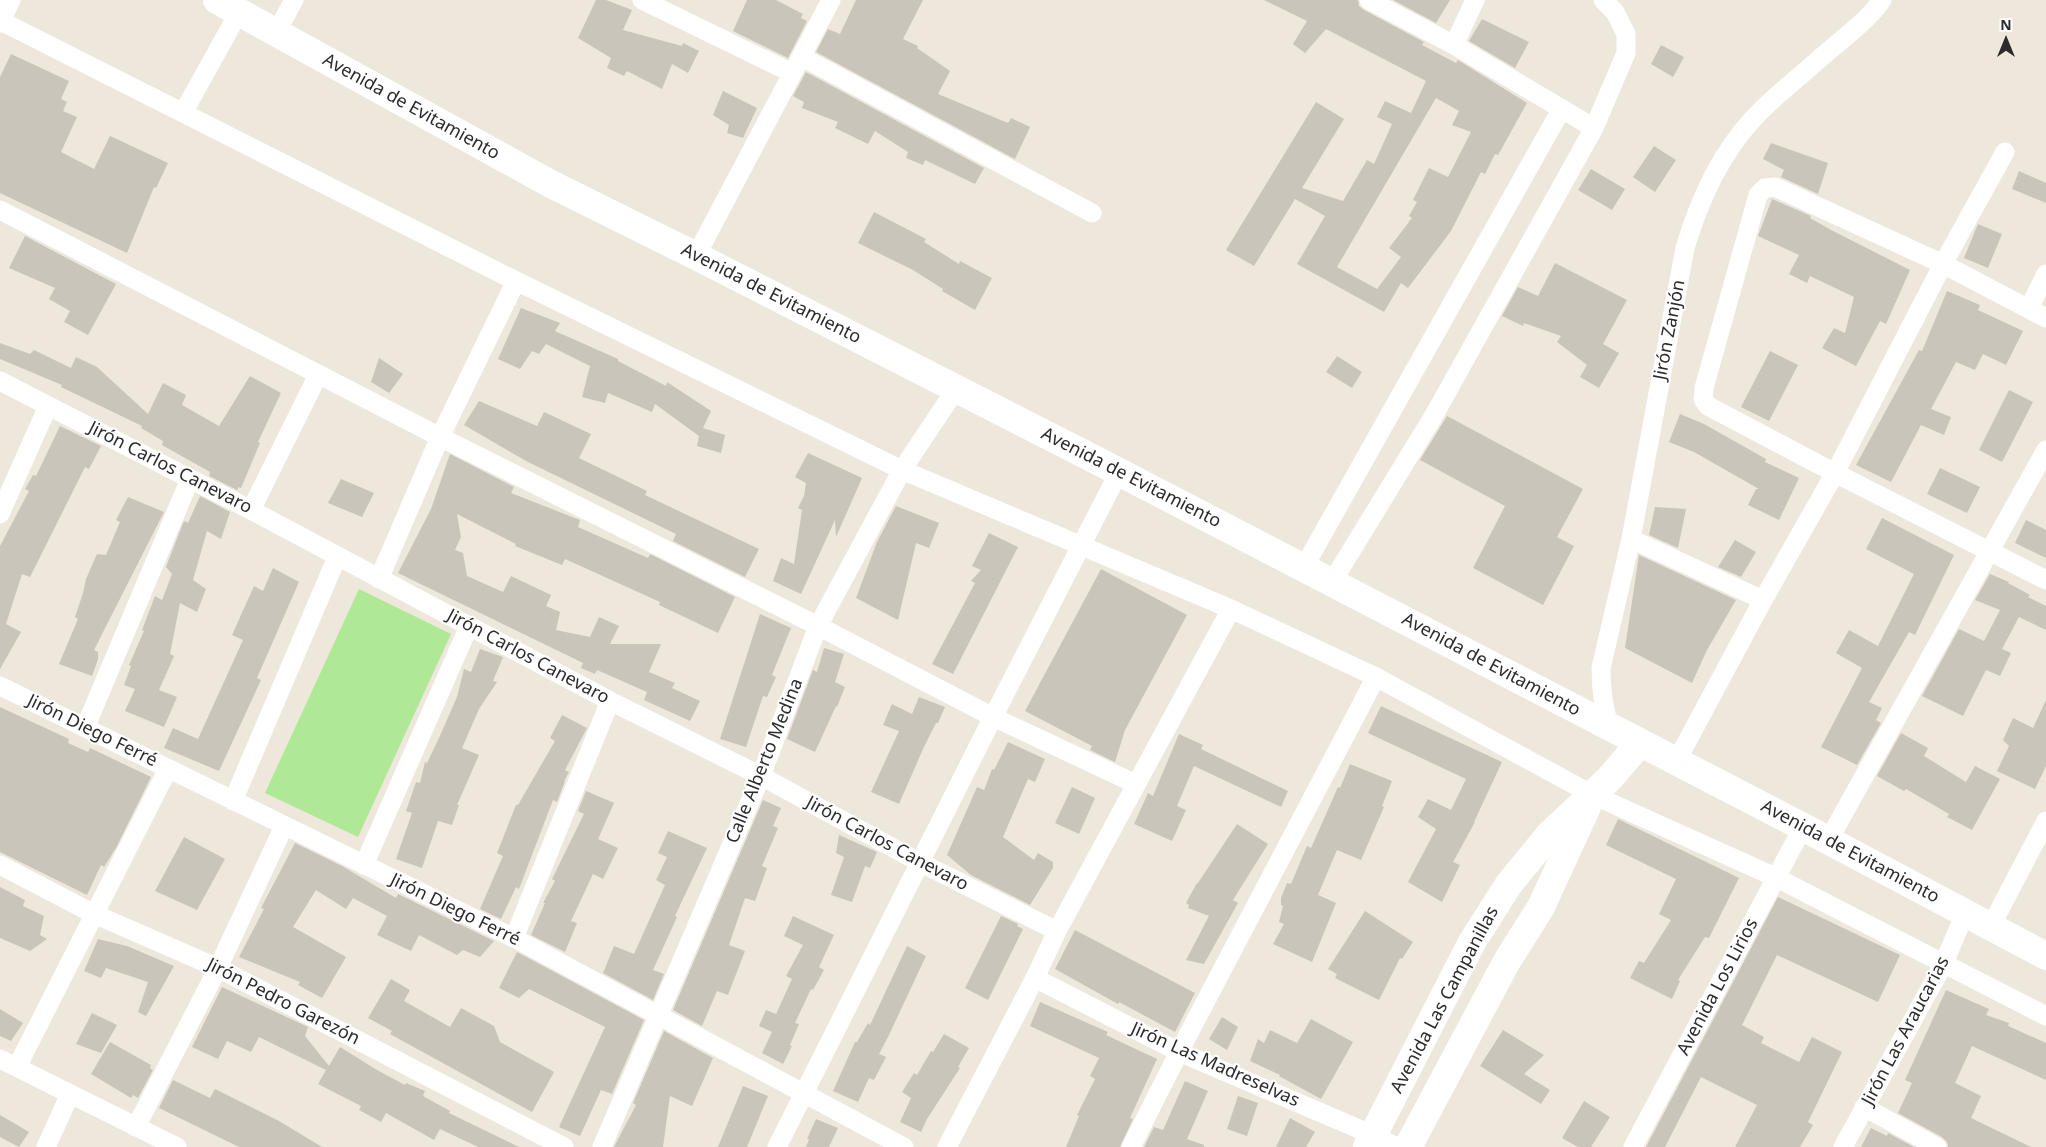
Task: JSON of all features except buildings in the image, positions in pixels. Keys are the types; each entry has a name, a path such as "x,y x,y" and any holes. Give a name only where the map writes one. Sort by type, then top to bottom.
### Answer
{"street":[{"path":"11,0 0,22 516,281 902,470 1231,609 1376,677 1594,795 1775,877 2046,1016"},
{"path":"276,33 294,0"},
{"path":"642,0 797,65 1092,213"},
{"path":"696,256 831,0"},
{"path":"1369,0 1454,46 1594,128"},
{"path":"1454,46 1476,0"},
{"name":"Jirón Zanjón","path":"1610,727 1600,688 1601,668 1631,539 1685,248 1692,223 1723,158 1751,121 1848,34 1882,0"},
{"path":"1332,582 1432,417 1594,128 1626,53 1626,34 1613,4"},
{"path":"183,113 228,6"},
{"name":"Avenida de Evitamiento","path":"228,6 550,184 696,256 1119,472 1803,827 2046,956"},
{"path":"1304,568 1562,110"},
{"path":"1676,762 1763,600 1835,473 1943,264 2005,152"},
{"path":"2046,318 1943,264 1775,187 1765,188 1758,195 1704,388 1703,399 1708,406 2046,580"},
{"path":"0,210 440,438 818,626 993,718 1136,784"},
{"path":"2028,308 2046,274"},
{"path":"379,579 440,438 516,281"},
{"path":"251,510 318,375"},
{"name":"Jirón Carlos Canevaro","path":"0,382 251,510 610,701 761,776 921,863 1057,931"},
{"name":"Calle Alberto Medina","path":"602,1147 761,776 818,626 902,470 956,389"},
{"path":"0,514 48,406"},
{"path":"1828,841 1989,551 2041,473 2046,450"},
{"path":"777,1147 1119,472"},
{"path":"85,728 190,479"},
{"path":"1631,539 1763,600"},
{"path":"233,801 337,557"},
{"path":"947,1147 1035,978 1057,931 1231,609"},
{"path":"364,865 469,626"},
{"path":"1131,1147 1376,677"},
{"name":"Jirón Diego Ferré","path":"0,686 514,938 904,1147"},
{"path":"514,938 610,701"},
{"name":"Avenida Las Campanillas","path":"1379,1143 1472,942 1509,884 1550,835 1594,795 1640,743"},
{"path":"168,769 94,914 8,1063 177,1147"},
{"name":"Avenida Las Campanillas","path":"1408,1147 1507,961 1541,907 1594,795"},
{"path":"1991,926 2046,821"},
{"path":"136,1127 218,968 284,826"},
{"name":"Avenida Los Lirios","path":"1634,1147 1803,827"},
{"name":"Jirón Pedro Garezón","path":"0,865 94,914 218,968 564,1147"},
{"name":"Jirón Las Araucarias","path":"1843,1147 1944,963 1965,913"},
{"name":"Jirón Las Madreselvas","path":"1035,978 1179,1052 1379,1143"},
{"path":"46,1147 70,1094"},
{"path":"1864,1107 1937,1147"}],"green space":[{"path":"359,589 451,634 358,837 265,793"}]}
